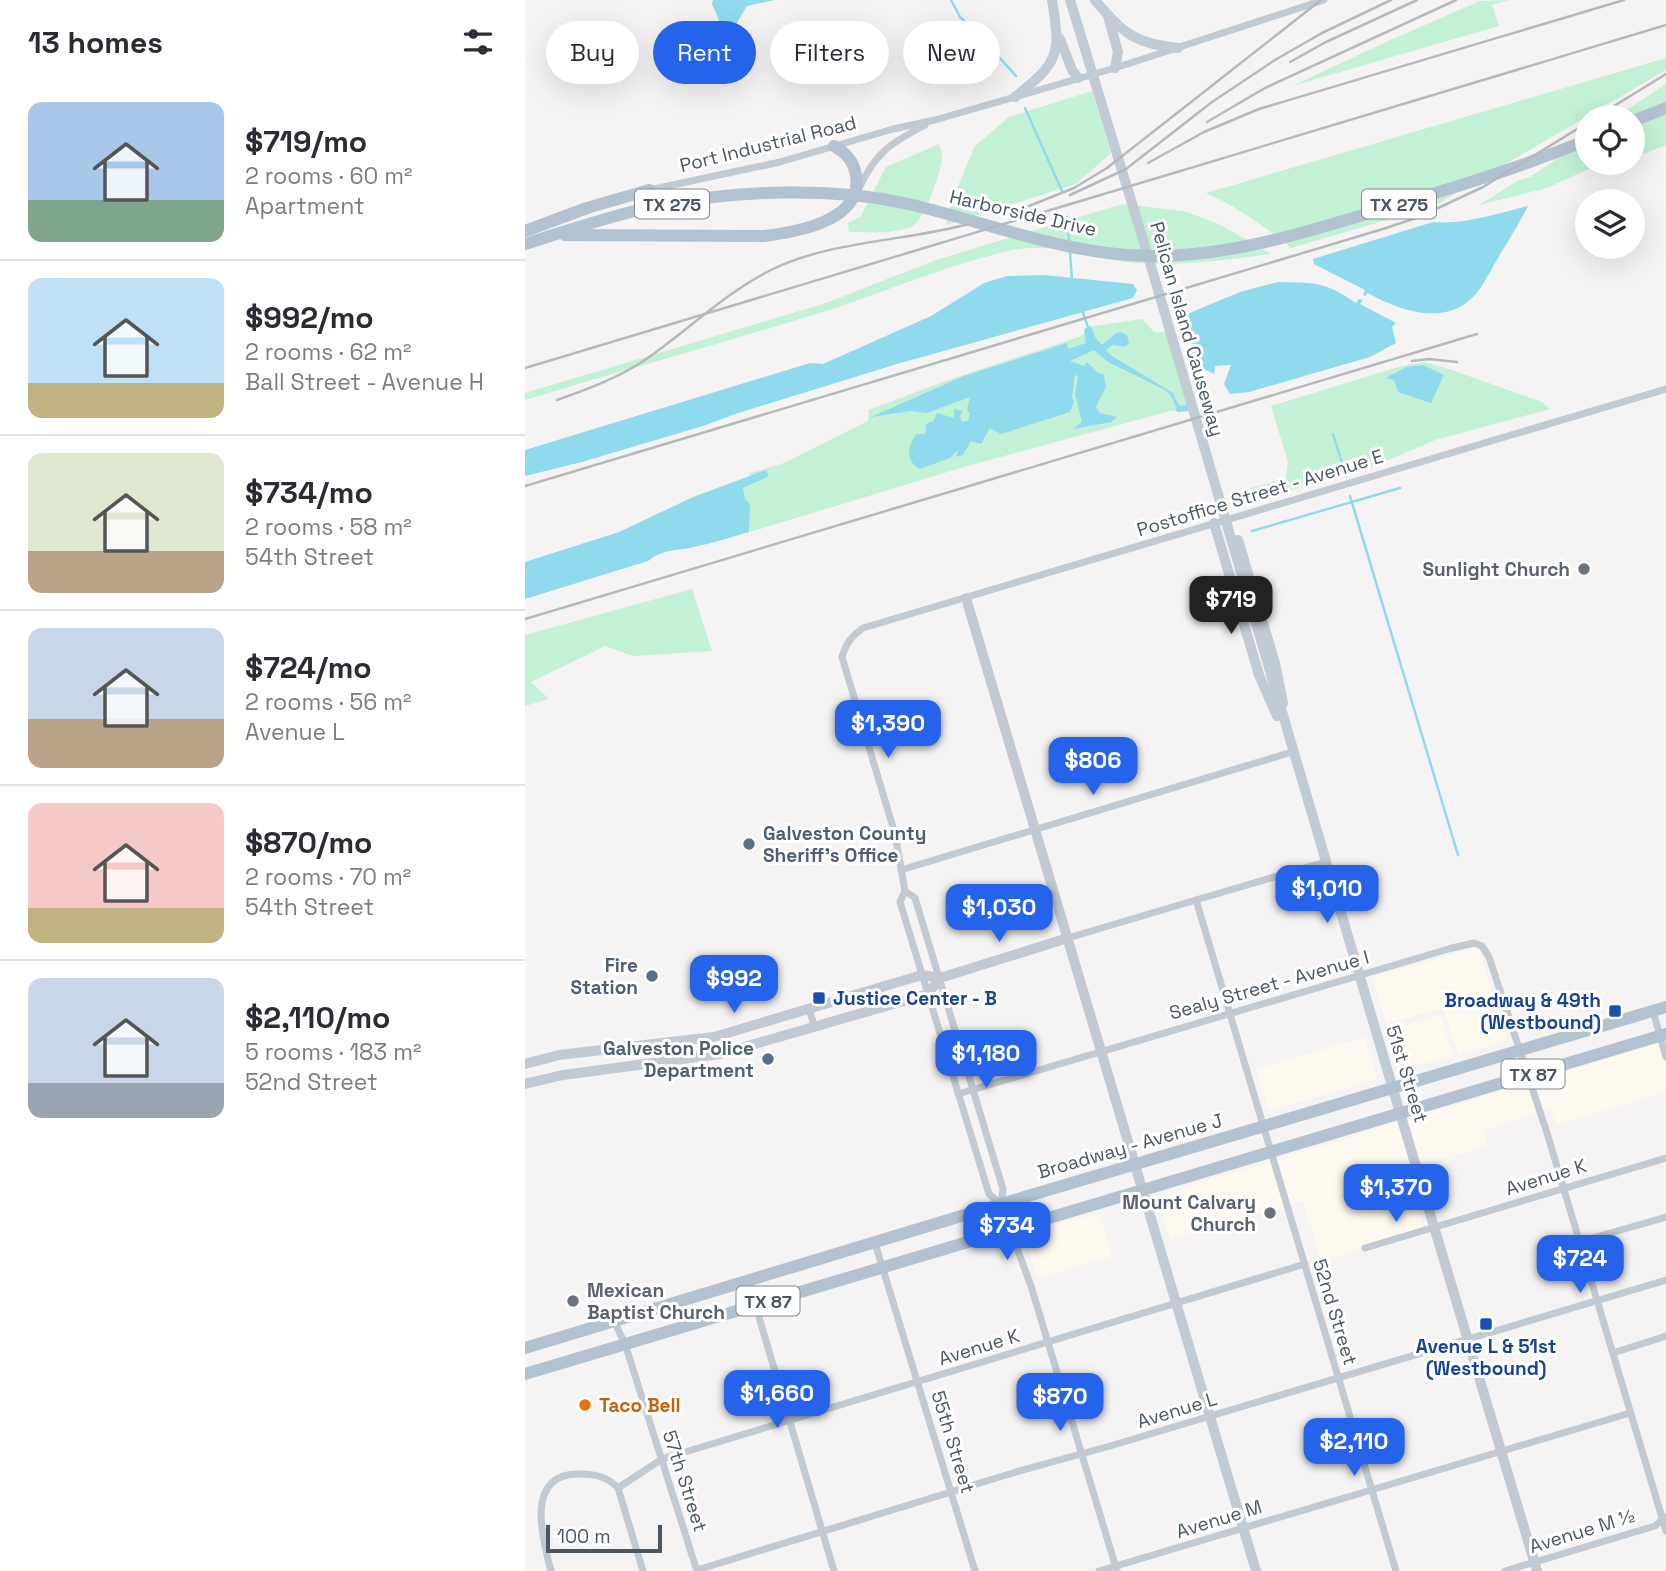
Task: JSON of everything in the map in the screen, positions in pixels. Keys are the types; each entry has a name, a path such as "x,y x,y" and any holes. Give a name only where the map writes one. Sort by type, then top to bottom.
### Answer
{"main road":[{"path":"1052,0 1058,33 1072,70 1078,78"},
{"name":"Pelican Island Causeway","path":"1070,0 1268,668"},
{"path":"1095,0 1108,16 1134,38 1152,45 1178,48"},
{"path":"1108,16 1118,52 1115,68"},
{"path":"1016,97 1043,74 1056,51 1058,33"},
{"path":"1645,116 1666,108"},
{"name":"Harborside Drive","path":"525,244 651,207 712,198 793,193 865,196 912,205 1079,248 1148,256 1237,250 1280,240 1475,182 1575,144"},
{"path":"554,235 764,236 789,233 824,222 842,211 855,197 857,177 852,162 834,146"},
{"path":"525,232 587,208 649,190"},
{"path":"1231,518 1282,689 1287,734"},
{"path":"1214,523 1259,675 1287,734"},
{"name":"51st Street","path":"1268,668 1400,1113"},
{"name":"Broadway - Avenue J","path":"525,1348 1660,1009"},
{"name":"TX 87","path":"525,1374 1663,1035"},
{"path":"1135,1165 1256,1571"},
{"path":"1001,1204 1010,1228"}],"street":[{"name":"Port Industrial Road","path":"649,190 780,162 935,120 1115,68 1324,0"},
{"name":"Port Industrial Road","path":"855,197 878,155 896,140 935,120"},
{"name":"Postoffice Street - Avenue E","path":"901,870 895,834 842,657 845,645 863,628 1666,390"},
{"path":"966,598 1135,1165"},
{"path":"1001,1204 989,1194 900,902 905,891 901,870 1292,752"},
{"path":"525,1064 559,1055 714,1037 922,975 940,978 1325,862"},
{"path":"905,891 915,898 940,978 1003,1189 1001,1204"},
{"name":"52nd Street","path":"1196,900 1396,1571"},
{"name":"Sealy Street - Avenue I","path":"958,1094 1474,943 1482,946 1489,957 1521,1051"},
{"path":"525,1084 563,1075 720,1054 928,994 940,978"},
{"path":"809,1009 814,1025"},
{"path":"1660,1009 1666,1057"},
{"path":"714,1037 720,1054"},
{"path":"615,1049 618,1068"},
{"path":"1521,1051 1666,1531"},
{"name":"51st Street","path":"1400,1113 1536,1566"},
{"name":"Avenue K","path":"1365,1248 1666,1158"},
{"path":"1579,1242 1666,1217"},
{"path":"1010,1228 1116,1569"},
{"name":"55th Street","path":"875,1243 975,1571"},
{"name":"Avenue K","path":"618,1488 662,1459 1305,1265"},
{"path":"748,1280 834,1571"},
{"name":"Avenue L","path":"697,1570 1666,1280"},
{"name":"57th Street","path":"614,1321 625,1344 697,1570"},
{"path":"1613,1353 1666,1336"},
{"name":"Avenue M","path":"1099,1571 1116,1569 1243,1528 1630,1413"},
{"path":"551,1571 539,1528 539,1509 543,1493 553,1481 568,1474 589,1474 609,1479 618,1488 643,1571"},
{"name":"Avenue M ½","path":"1505,1571 1536,1566 1655,1526 1664,1518"}],"shaded area":[{"path":"1478,947 1508,1040 1458,1055 1443,1008 1386,1024 1372,977"},
{"path":"1441,1015 1453,1056 1399,1071 1388,1030"},
{"path":"1365,1037 1377,1079 1269,1111 1256,1069"},
{"path":"1666,1041 1666,1092 1556,1125 1550,1108 1484,1130 1488,1146 1409,1169 1424,1230 1321,1261 1303,1201 1170,1240 1157,1196"},
{"path":"1099,1213 1112,1256 1037,1279 1024,1233"}],"green space":[{"path":"1509,0 1492,5 1499,26 1292,86 1480,1"},
{"path":"1666,58 1666,70 1606,105 1575,105 1575,123 1434,206 1291,248 1229,204 1206,193"},
{"path":"1666,84 1666,145 1645,153 1645,105 1634,105"},
{"path":"1092,91 1111,153 1076,184 946,225 952,200 975,146 1009,117"},
{"path":"939,144 942,161 936,181 923,213 914,225 891,232 849,232 848,223 861,216 886,167"},
{"path":"1575,146 1576,175 1547,188 1479,205 1519,180 1530,177"},
{"path":"1122,204 1184,211 1221,225 1271,254 1205,262 1155,264 1044,248 1013,250 942,270 826,311 525,400 525,393 826,303 936,260"},
{"path":"1142,319 1154,332 1173,332 1195,409 1170,411 964,467 750,532 741,496 750,473 784,463 868,421 869,410 948,380 1079,337 1094,326"},
{"path":"1423,362 1542,402 1550,409 1435,440 1372,467 1365,455 1345,461 1350,473 1246,503 1238,492 1286,478 1288,462 1271,406 1398,367"},
{"path":"692,589 712,651 633,656 605,646 531,682 549,699 525,706 525,635"}],"water":[{"path":"713,0 774,0 747,6 738,21 719,21 712,4"},
{"path":"1528,206 1481,287 1467,302 1454,310 1425,313 1395,306 1368,293 1363,295 1365,290 1314,264 1313,259 1433,222 1469,220"},
{"path":"1044,275 1133,284 1137,290 1133,298 897,364 706,425 525,476 525,450 810,363 823,364 931,316 984,283 1007,276"},
{"path":"1278,282 1319,285 1356,303 1359,299 1363,300 1360,304 1396,323 1392,327 1396,343 1370,357 1249,392 1230,394 1224,384 1231,365 1215,366 1214,374 1196,365 1187,314 1240,292"},
{"path":"1091,326 1102,345 1116,333 1127,335 1129,344 1124,347 1112,345 1106,350 1173,393 1178,406 1190,405 1192,411 1177,412 1172,396 1165,390 1108,362 1094,350 1070,361 1084,366 1087,362 1104,375 1106,387 1096,407 1100,413 1117,417 1111,422 1073,429 1082,422 1075,394 1078,378 1075,374 1072,397 1074,402 1070,412 1001,434 990,428 981,444 971,441 963,455 956,457 958,450 950,458 920,469 912,462 909,453 914,438 917,434 925,434 926,424 933,421 937,413 954,418 954,409 963,411 960,416 962,422 968,421 970,397 927,413 910,411 871,417 964,376 1067,343 1068,349 1086,343 1084,329"},
{"path":"1423,365 1444,375 1431,403 1398,392 1394,380 1385,378 1407,367"},
{"path":"766,470 769,476 743,488 745,499 750,504 749,532 665,552 648,561 525,599 525,562 619,532 693,497"}],"waterway":[{"path":"951,0 960,17 1016,76"},
{"path":"1025,108 1062,191"},
{"path":"1068,217 1069,242"},
{"path":"1070,252 1072,280"},
{"path":"1082,310 1089,330"},
{"path":"1171,394 1180,409"},
{"path":"1333,434 1346,476"},
{"path":"1252,531 1400,488"},
{"path":"1350,496 1458,855"}],"railway":[{"path":"1029,206 1074,188 1107,168 1321,0"},
{"path":"1070,195 1126,169 1212,102 1275,60 1322,33 1391,0"},
{"path":"1290,62 1326,42 1417,0"},
{"path":"1207,122 1265,88 1456,0"},
{"path":"1148,163 1204,132 1259,109 1624,0"},
{"path":"525,368 1666,25"},
{"path":"1616,105 1666,74"},
{"path":"525,486 1419,217 1483,187 1575,130"},
{"path":"557,400 603,383 635,366 754,279 794,260 843,247 969,224"},
{"path":"525,619 1477,334"},
{"path":"1412,361 1429,359 1457,362"}],"place":[{"name":"Sunlight Church","path":"1584,569"},
{"name":"Galveston County Sheriff's Office","path":"749,844"},
{"name":"Fire Station","path":"652,976"},
{"name":"Justice Center - B","path":"819,998"},
{"name":"Broadway & 49th (Westbound)","path":"1615,1011"},
{"name":"Galveston Police Department","path":"768,1059"},
{"name":"Mount Calvary Church","path":"1270,1213"},
{"name":"Mexican Baptist Church","path":"573,1301"},
{"name":"Avenue L & 51st (Westbound)","path":"1486,1324"},
{"name":"Taco Bell","path":"585,1405"}]}
